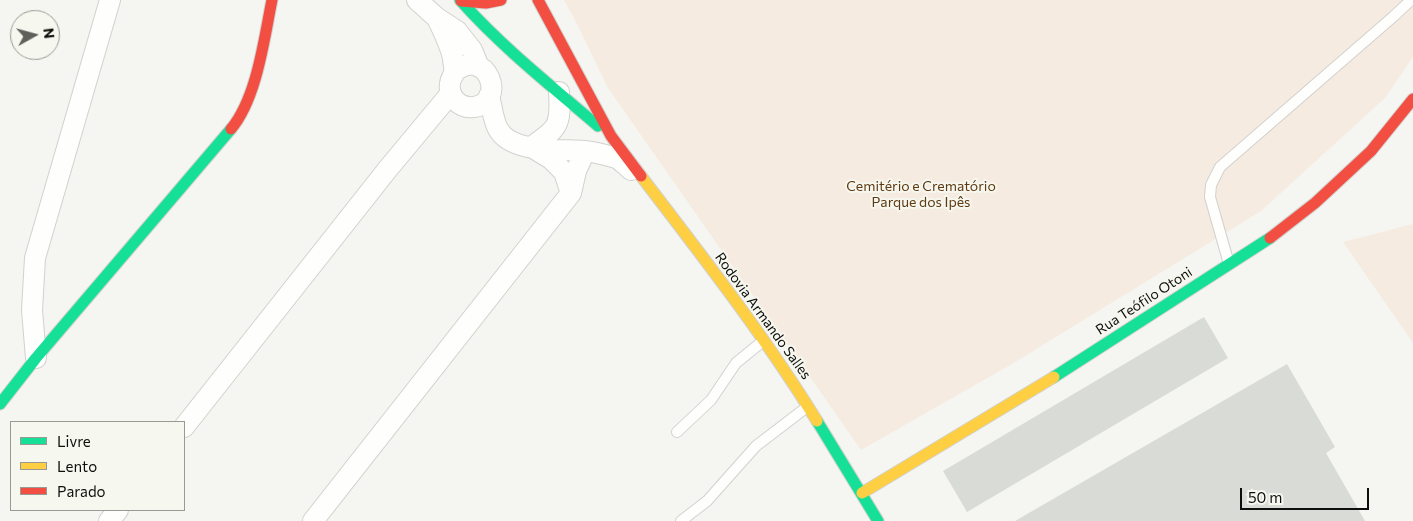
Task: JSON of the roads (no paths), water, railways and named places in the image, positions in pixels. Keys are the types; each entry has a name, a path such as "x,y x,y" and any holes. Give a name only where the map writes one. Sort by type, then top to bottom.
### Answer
{"street":[{"path":"36,358 32,310 36,258 110,0"},
{"path":"3,396 239,119 248,100 272,0"},
{"path":"418,0 437,18 457,31 472,50 479,67"},
{"path":"461,1 488,4 502,0"},
{"name":"Rodovia Armando Salles","path":"538,0 611,136 764,340 808,406 878,521"},
{"name":"Rodovia Armando Salles","path":"461,1 479,22 521,61 611,136"},
{"path":"437,18 448,41 452,56 454,72 449,86 454,100 467,107 482,101 492,86 487,72 479,67 467,65 454,72"},
{"path":"532,147 550,134 557,126 560,111 559,92"},
{"path":"185,425 451,93"},
{"name":"Rua Teófilo Otoni","path":"862,493 1061,372 1262,244 1315,203 1371,151 1413,99"},
{"path":"482,101 498,130 504,137 514,143 558,151 585,151 617,159 646,182"},
{"path":"532,147 551,159 564,172 571,192"},
{"path":"313,521 571,192 576,171 585,151"},
{"path":"109,521 117,511"}],"lane":[{"path":"1229,264 1210,197 1211,185 1220,167 1411,0"},
{"path":"677,432 711,400 736,363 764,340"},
{"path":"681,521 707,501 756,446 808,406"}],"park label":[{"name":"Cemitério e Crematório Parque dos Ipês","path":"921,194"}]}
